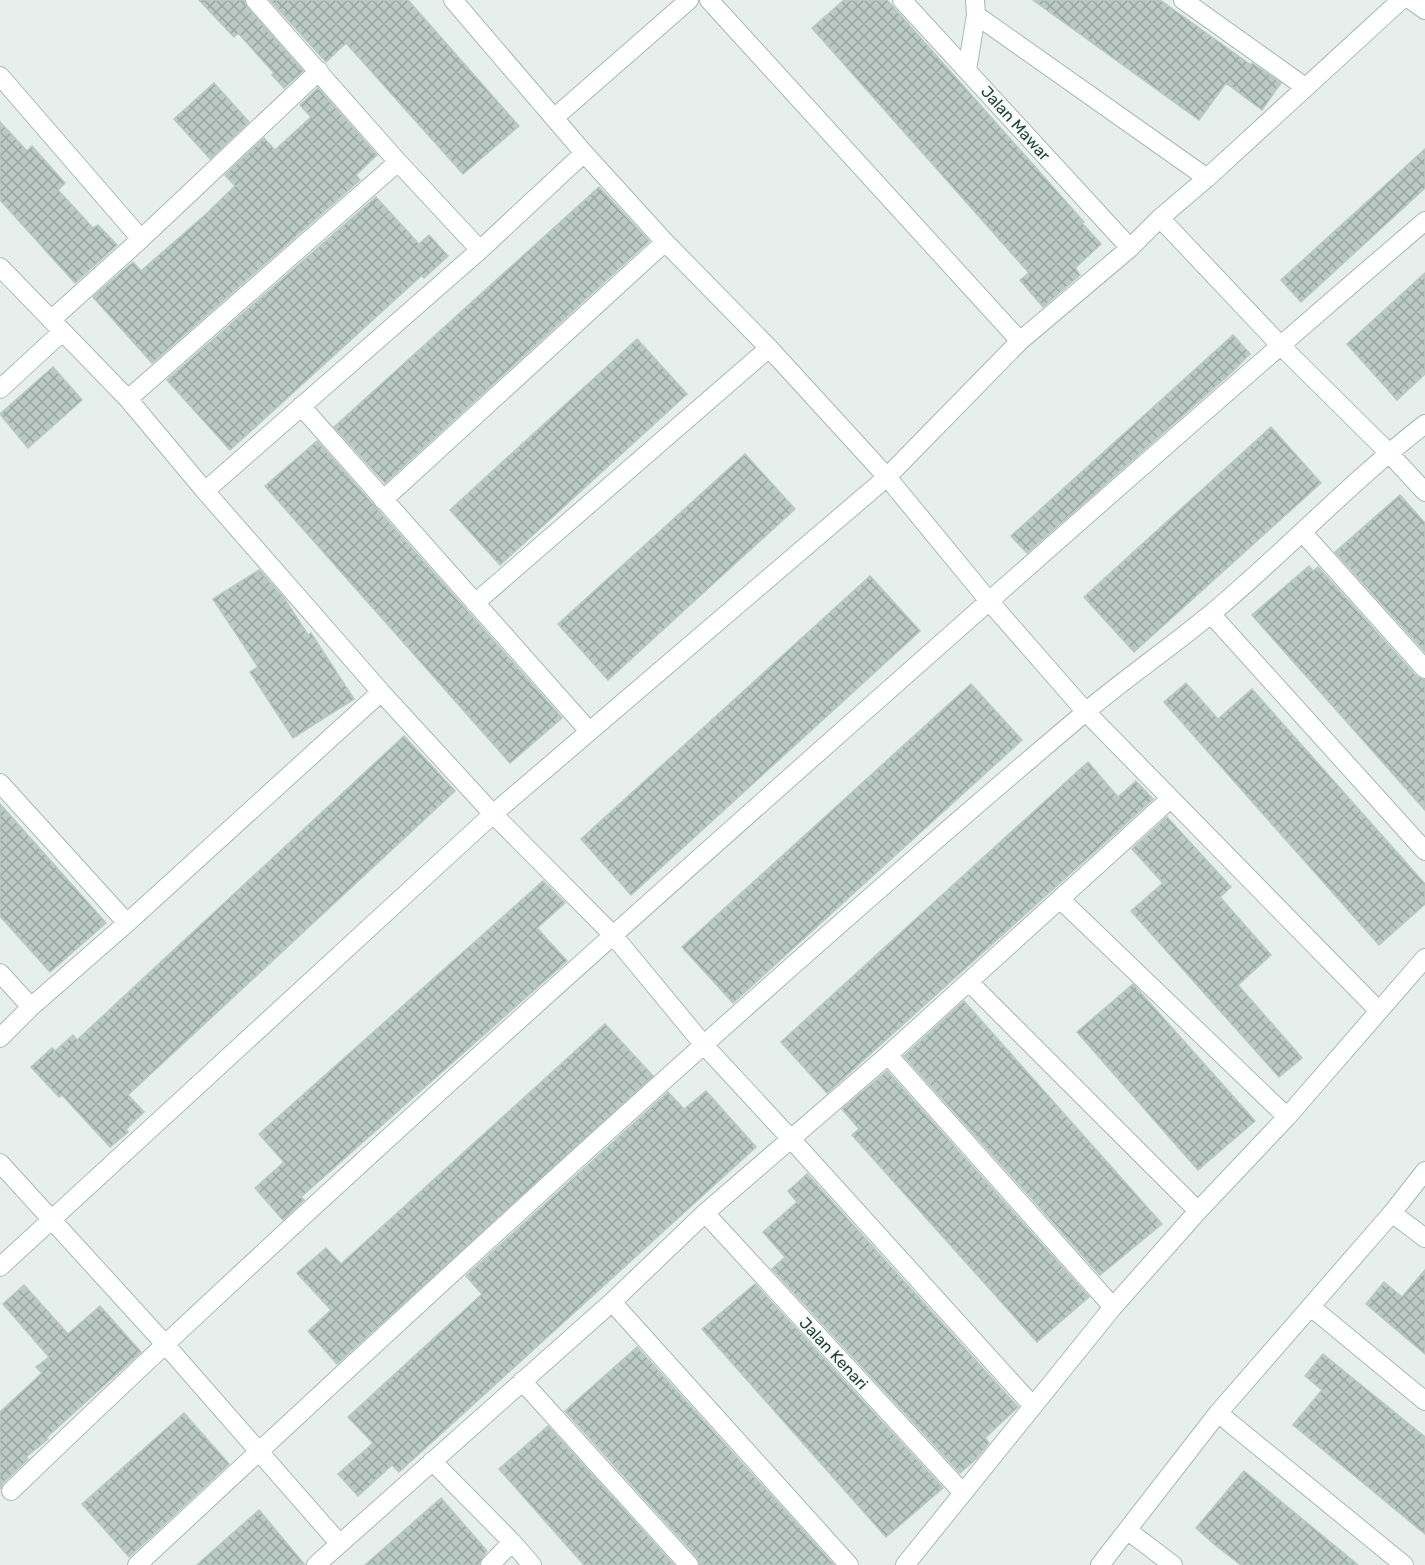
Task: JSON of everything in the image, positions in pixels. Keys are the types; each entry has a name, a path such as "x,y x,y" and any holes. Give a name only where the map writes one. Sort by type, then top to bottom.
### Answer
{"street":[{"path":"255,0 398,162 480,250"},
{"path":"453,0 584,153 665,242 769,348 887,477 989,601 1086,712 1379,1011"},
{"path":"554,118 689,0"},
{"path":"709,0 1020,341"},
{"name":"Jalan Mawar","path":"902,0 1130,248"},
{"path":"1183,0 1305,87"},
{"path":"0,1267 493,814 887,477 1020,341 1130,248 1160,218 1207,178 1401,0"},
{"path":"1411,0 1425,10"},
{"path":"967,70 975,8 1207,178"},
{"path":"0,389 141,239 319,71"},
{"path":"0,76 141,239"},
{"path":"205,491 480,250 584,153"},
{"path":"128,399 398,162"},
{"path":"1160,218 1280,345 1425,492"},
{"path":"11,1491 164,1343 613,935 1280,345 1425,221"},
{"path":"383,500 665,242"},
{"path":"0,267 128,399 205,491 381,692 493,814 613,935 703,1044 1032,1405"},
{"path":"475,603 769,348"},
{"path":"301,406 589,731"},
{"path":"137,1565 703,1044 1086,712 1211,614 1388,452 1425,424"},
{"path":"1302,533 1425,669"},
{"path":"1211,614 1425,851"},
{"path":"0,1038 30,1007 127,923 381,692"},
{"path":"0,783 127,923"},
{"path":"316,1565 612,1302 705,1213 888,1055 1170,799"},
{"path":"1060,899 1287,1117"},
{"path":"904,1565 1113,1307 1198,1211 1287,1117 1425,958"},
{"path":"0,973 30,1007"},
{"path":"969,982 1198,1211"},
{"path":"888,1055 1113,1307"},
{"path":"0,1163 164,1343 339,1543"},
{"path":"1100,1565 1218,1413 1392,1213 1425,1171"},
{"name":"Jalan Kenari","path":"705,1213 963,1493"},
{"path":"1392,1213 1425,1238"},
{"path":"612,1302 849,1565"},
{"path":"1311,1307 1425,1401"},
{"path":"522,1381 690,1565"},
{"path":"1218,1413 1404,1565"},
{"path":"432,1461 532,1565"},
{"path":"1127,1530 1173,1565"},
{"path":"490,1565 512,1542"}],"building":[{"path":"199,0 244,0 247,7 303,71 284,88 272,75 274,73 238,33 234,37"},
{"path":"270,0 408,0 519,126 463,174 346,43 326,62"},
{"path":"844,0 887,0 1101,244 1075,268 1080,275 1043,307 1020,280 1029,273 812,28"},
{"path":"1033,0 1160,0 1251,65 1252,63 1281,83 1262,110 1226,83 1199,120"},
{"path":"214,83 249,122 210,159 174,119"},
{"path":"318,88 377,155 356,175 360,180 152,363 93,297 133,262 141,271 205,215 235,186 225,175 264,138 275,150 311,117 300,105"},
{"path":"0,122 27,151 32,146 65,183 58,190 93,228 98,225 117,245 75,283 0,200"},
{"path":"1425,149 1425,188 1301,302 1281,280"},
{"path":"599,187 649,241 385,483 334,427"},
{"path":"376,197 419,244 429,235 448,256 424,278 422,275 230,450 167,380"},
{"path":"1425,273 1425,374 1397,400 1347,344"},
{"path":"1233,335 1250,354 1027,553 1011,536"},
{"path":"637,339 687,394 500,565 450,510"},
{"path":"53,367 82,400 28,448 0,414"},
{"path":"1271,427 1321,483 1134,652 1084,597"},
{"path":"317,441 562,718 510,763 265,486"},
{"path":"745,454 795,509 608,680 558,624"},
{"path":"1400,495 1425,523 1425,652 1335,552"},
{"path":"1309,566 1313,571 1318,567 1417,677 1425,680 1425,810 1252,615"},
{"path":"259,570 284,598 308,635 311,633 354,699 293,738 250,672 258,667 213,599"},
{"path":"870,576 920,631 631,895 581,839"},
{"path":"1186,683 1218,719 1252,689 1425,884 1425,904 1379,945 1164,702"},
{"path":"971,684 1022,740 733,1003 682,947"},
{"path":"404,736 455,791 128,1095 144,1112 126,1129 128,1132 110,1147 62,1095 59,1097 31,1067 52,1048 55,1051 73,1035 77,1040"},
{"path":"1088,762 1118,797 1136,781 1153,799 827,1093 781,1042"},
{"path":"0,804 106,923 50,972 0,916"},
{"path":"1167,817 1231,887 1220,897 1271,955 1238,985 1302,1058 1279,1077 1131,911 1163,883 1132,849"},
{"path":"543,881 565,903 537,928 567,961 301,1197 304,1200 283,1220 255,1188 284,1162 259,1134"},
{"path":"1133,984 1255,1121 1198,1170 1077,1032"},
{"path":"964,1001 1162,1224 1100,1275 904,1056"},
{"path":"605,1024 653,1076 337,1364 308,1331 331,1310 297,1273 326,1248 341,1264"},
{"path":"887,1071 1089,1297 1037,1342 852,1135 859,1129 842,1109"},
{"path":"706,1091 756,1147 399,1472 392,1465 358,1496 338,1474 373,1443 348,1417 482,1294 466,1276 668,1092 684,1109"},
{"path":"807,1174 1018,1407 985,1438 989,1443 960,1473 772,1269 785,1257 763,1232 797,1202 788,1191"},
{"path":"1425,1270 1425,1354 1366,1304 1384,1282 1402,1297"},
{"path":"755,1284 943,1488 886,1537 702,1329"},
{"path":"24,1285 68,1334 100,1306 141,1352 26,1457 28,1459 3,1483 0,1489 0,1412 42,1373 36,1367 49,1357 3,1304"},
{"path":"637,1347 834,1565 700,1565 697,1557 565,1411"},
{"path":"1323,1354 1425,1437 1425,1534 1293,1425 1322,1390 1305,1376"},
{"path":"184,1413 229,1464 129,1557 82,1504"},
{"path":"548,1426 674,1565 584,1565 499,1469"},
{"path":"1244,1471 1358,1565 1241,1565 1215,1545 1196,1528"},
{"path":"441,1498 487,1551 479,1565 365,1565"},
{"path":"259,1510 305,1565 197,1565 226,1539"}]}
